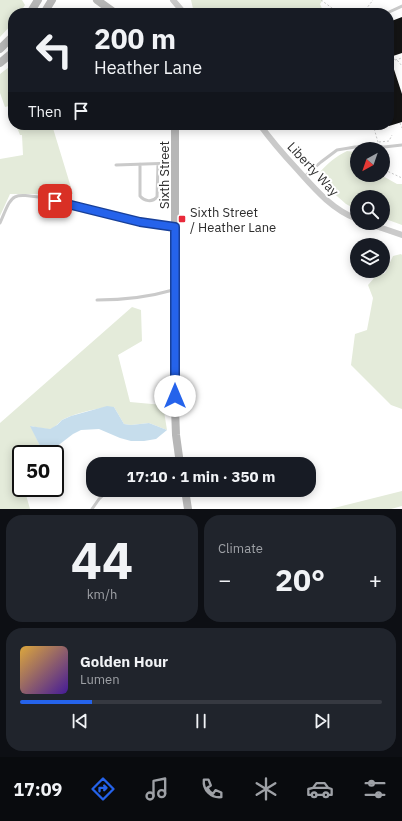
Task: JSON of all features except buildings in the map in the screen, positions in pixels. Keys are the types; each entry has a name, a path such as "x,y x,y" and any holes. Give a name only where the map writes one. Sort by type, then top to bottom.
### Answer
{"main road":[{"path":"97,0 108,8"},
{"path":"0,49 8,41"},
{"path":"0,63 8,56"},
{"name":"Sixth Street","path":"175,130 176,423 179,457"},
{"path":"186,497 188,509"}],"street":[{"path":"174,0 180,8"},
{"name":"Liberty Way","path":"264,130 304,177 329,203 350,217"},
{"path":"44,198 140,222 175,227"},
{"path":"387,230 402,235"}],"lane":[{"path":"390,146 402,145"},
{"path":"304,177 337,150 350,147"},
{"path":"116,165 176,163"},
{"path":"140,164 140,196 145,201 150,201 155,200 156,197 158,164"},
{"path":"0,224 11,199 15,196 44,198"},
{"path":"97,300 135,297 175,290"},
{"path":"92,509 101,497"}],"path":[{"path":"321,0 332,8"},
{"path":"367,8 373,0"},
{"path":"395,60 402,58"},
{"path":"395,60 402,66"},
{"path":"400,123 402,128"},
{"path":"375,130 379,142 389,141 392,136"},
{"path":"390,172 402,178"}],"green space":[{"path":"0,0 22,0 25,5 23,8 8,8 8,28 0,37"},
{"path":"191,0 323,0 320,4 322,8 193,8"},
{"path":"8,68 8,106 5,107 0,93 0,74"},
{"path":"18,130 54,130 73,194 10,194 0,216 0,159 23,155 22,135 20,135"},
{"path":"347,151 350,151 350,182 390,182 390,180 397,184 402,184 402,225 390,221 390,190 350,190 350,206 321,182 319,173 332,160"},
{"path":"402,255 402,409 391,405 351,365 355,334 367,330 373,298 368,285 374,278 390,278 390,262 393,256"},
{"path":"132,307 141,310 142,341 118,355 130,402 163,405 167,430 149,423 131,425 124,424 114,407 95,409 73,415 62,420 55,427 50,429 31,426 40,445 12,445 12,497 27,497 30,509 0,509 0,423"},
{"path":"402,491 402,506 391,509 330,509"}],"water":[{"path":"107,406 114,407 124,424 131,425 149,423 167,430 156,439 131,441 99,429 81,430 59,445 40,445 30,426 50,429 62,420"}],"place":[{"name":"Sixth Street / Heather Lane","path":"182,219"}],"route":[{"path":"55,201 153,225 175,227 175,396"}]}
